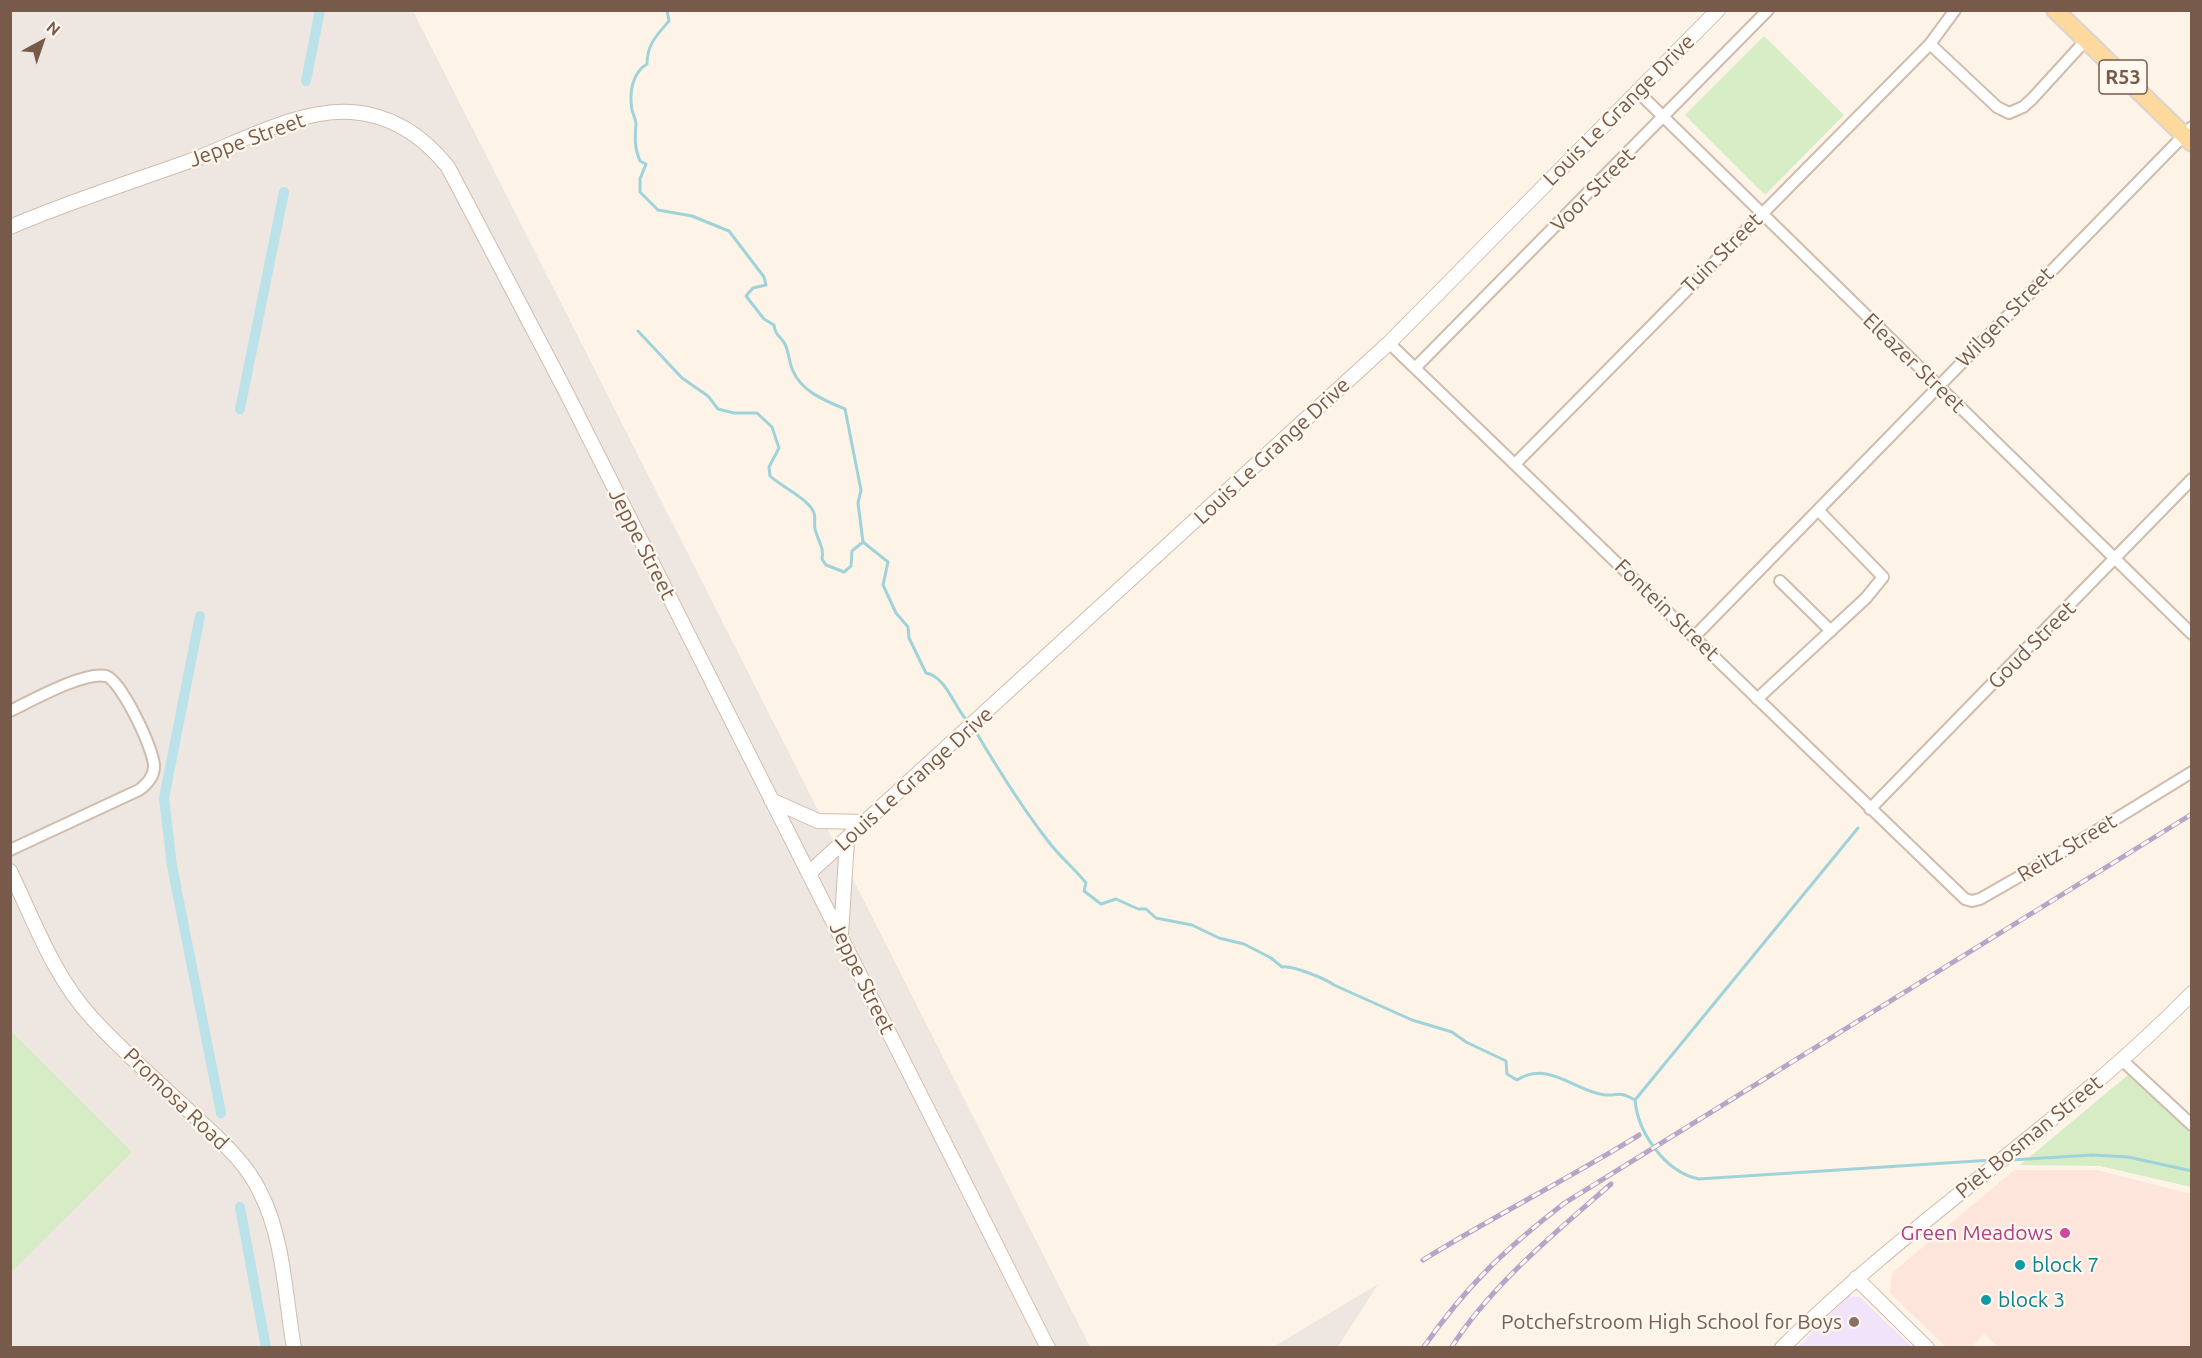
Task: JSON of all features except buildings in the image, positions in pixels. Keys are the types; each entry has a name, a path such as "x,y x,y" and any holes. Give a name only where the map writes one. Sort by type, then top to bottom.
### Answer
{"main road":[{"name":"R53","path":"2055,10 2085,41 2189,135"}],"street":[{"name":"Louis Le Grange Drive","path":"809,873 962,736 1389,343 1718,10"},
{"name":"Voor Street","path":"1416,367 1768,10"},
{"name":"Tuin Street","path":"1516,463 1930,44 1955,10"},
{"path":"1930,44 1997,107 2009,113 2023,107 2032,99 2085,41"},
{"name":"Eleazer Street","path":"1637,91 2192,634"},
{"name":"Jeppe Street","path":"10,227 190,161 256,133 329,113 352,112 378,117 405,128 423,141 448,167 565,390 1048,1347"},
{"name":"Wilgen Street","path":"1694,637 1938,386 2189,135"},
{"name":"Fontein Street","path":"1389,343 1516,463 1943,880"},
{"name":"Goud Street","path":"1870,809 2192,479"},
{"path":"1758,699 1866,598 1883,577 1818,510"},
{"path":"1780,581 1831,631"},
{"path":"10,711 79,681 104,676 114,681 120,688 154,762 152,776 139,790 10,850"},
{"name":"Reitz Street","path":"1943,880 1965,899 1972,901 1980,899 2057,855 2192,772"},
{"path":"771,800 818,821 867,822"},
{"path":"841,935 847,840"},
{"name":"Promosa Road","path":"10,871 56,967 81,1006 127,1053 228,1148 260,1191 270,1214 278,1249 294,1347"},
{"name":"Piet Bosman Street","path":"1782,1347 1856,1278 2122,1060 2192,993"},
{"path":"2122,1060 2192,1125"},
{"path":"1856,1278 1927,1347"}],"shaded area":[{"path":"10,11 413,11 1090,1347 11,1347"},
{"name":"Green Meadows","path":"2014,1170 2097,1170 2191,1194 2191,1347 1998,1347 1984,1334 1971,1347 1946,1347 1890,1293 1892,1273"},
{"path":"1378,1284 1338,1347 1273,1347"},
{"name":"Potchefstroom High School for Boys","path":"1848,1296 1860,1297 1912,1347 1798,1347"}],"green space":[{"path":"1764,36 1844,115 1765,195 1685,115"},
{"path":"11,1031 132,1152 11,1272"},
{"path":"2129,1074 2191,1131 2191,1187 2100,1166 2020,1165"}],"waterway":[{"path":"306,81 320,10"},
{"path":"667,10 669,21 654,40 647,57 647,64 638,73 631,90 632,110 636,122 637,151 640,161 646,164 640,179 640,192 658,210 692,216 729,231 764,277 766,285 753,288 746,296 764,319 774,325 786,347 793,371 802,385 815,395 845,409 861,490 858,503 863,542"},
{"path":"240,409 284,192"},
{"path":"638,331 682,378 708,396 718,409 734,413 757,413 772,427 779,448 769,467 770,476 811,508 815,515 815,530 822,548 822,559 826,565 844,572 851,566 852,551 863,542 888,562 883,585 896,613 908,627 909,638 926,673 939,680 969,723"},
{"path":"200,616 164,798 172,866 221,1113"},
{"path":"973,727 1038,827 1086,883 1084,891 1101,904 1116,899 1138,909 1146,909 1156,918 1192,925 1219,938 1244,944 1271,958 1282,967 1309,973 1412,1020 1452,1032 1466,1042 1506,1061 1507,1074 1517,1080 1540,1073 1561,1078 1594,1092 1605,1095 1621,1094 1635,1100"},
{"path":"1858,828 1635,1100 1641,1125 1655,1149 1665,1160 1687,1175 1699,1179 1992,1160"},
{"path":"2011,1160 2092,1155 2128,1157 2192,1171"},
{"path":"240,1207 266,1348"}],"railway":[{"path":"1423,1348 1455,1305 1488,1269 1566,1202 2192,814"},
{"path":"1423,1260 1639,1135"},
{"path":"1451,1348 1485,1302 1525,1260 1611,1184"}],"place":[{"name":"Green Meadows","path":"2065,1233"},
{"name":"block 7","path":"2020,1265"},
{"name":"block 3","path":"1986,1300"},
{"name":"Potchefstroom High School for Boys","path":"1854,1322"}]}
